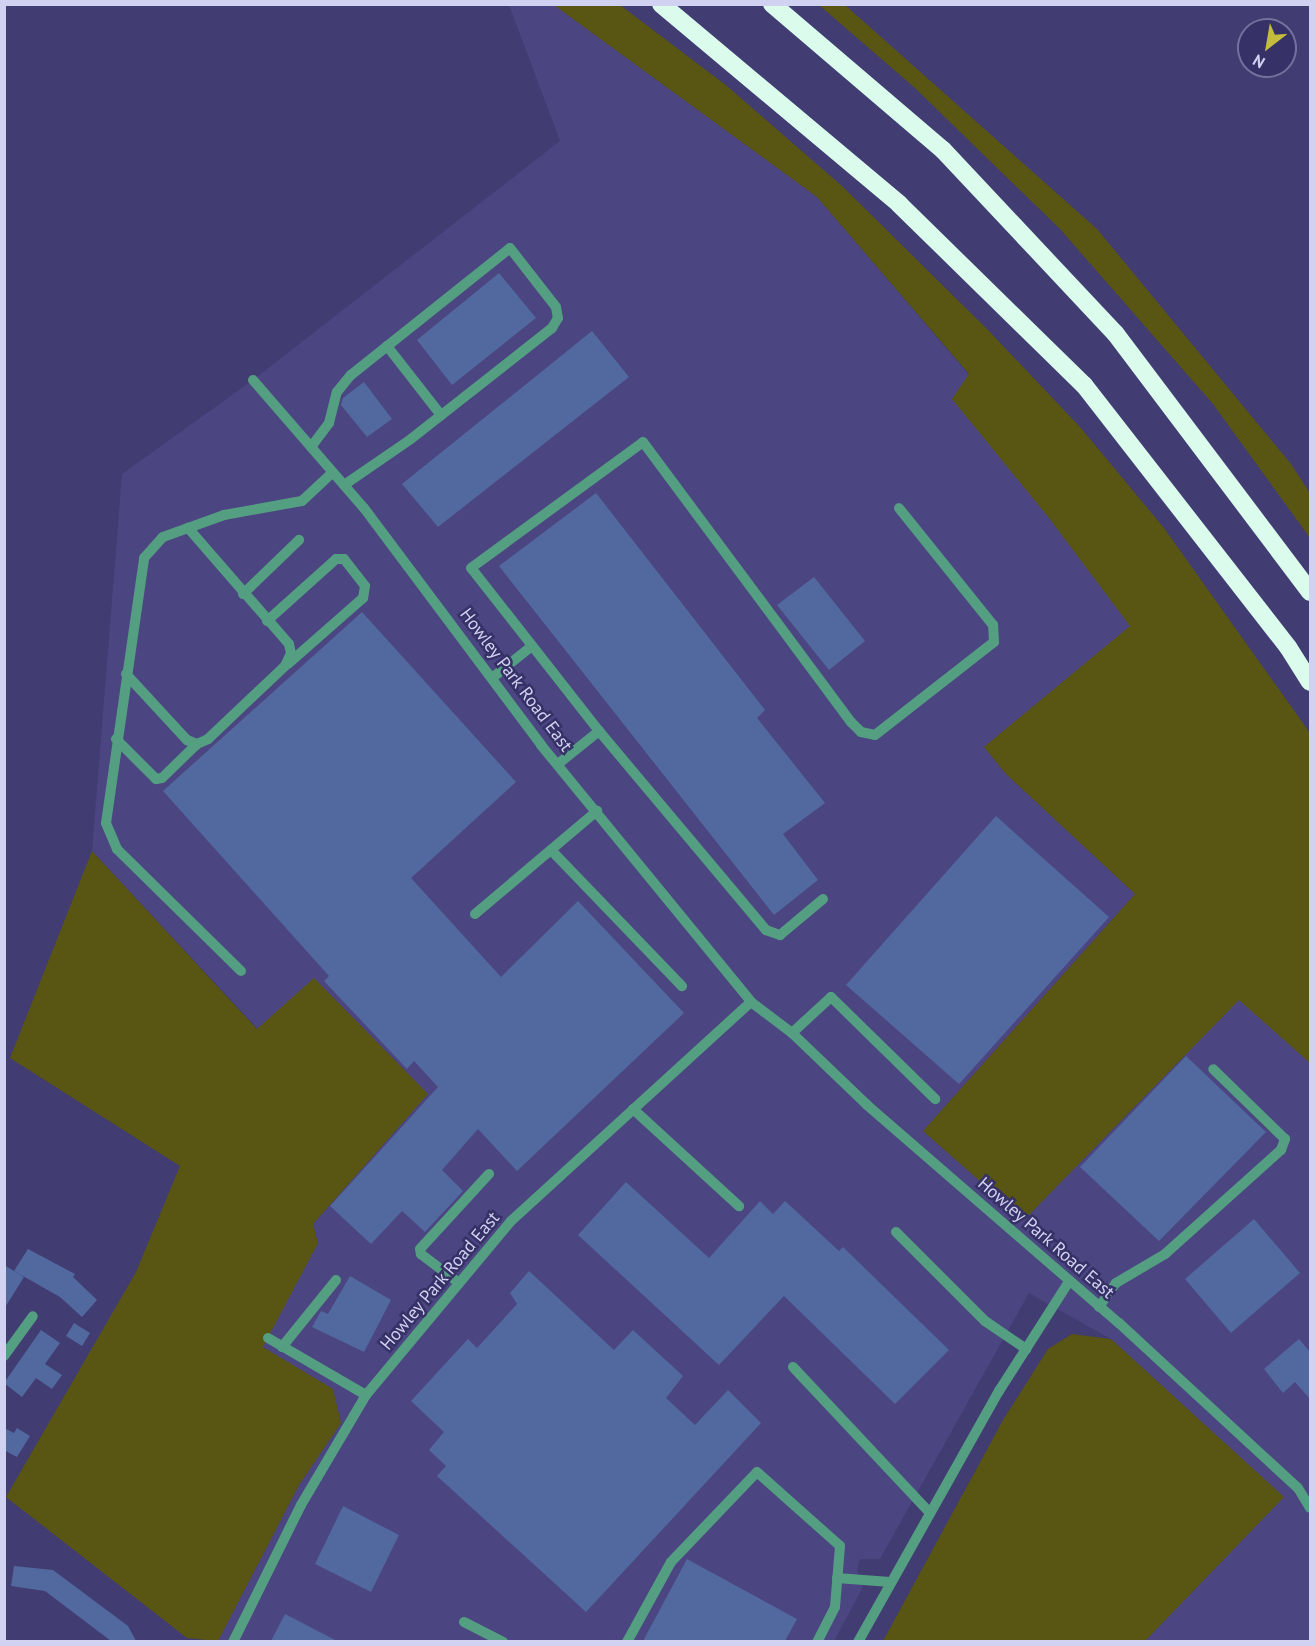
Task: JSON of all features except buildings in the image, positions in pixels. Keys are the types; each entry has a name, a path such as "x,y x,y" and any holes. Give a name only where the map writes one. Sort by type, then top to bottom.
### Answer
{"highway":[{"path":"661,4 899,204 1084,385 1288,647 1311,682"},
{"path":"772,4 943,150 1115,333 1311,592"}],"street":[{"path":"311,447 329,423 341,385 510,248 556,307 558,318 552,328 441,415 344,485"},
{"path":"387,346 441,415"},
{"name":"Howley Park Road East","path":"253,380 344,485 558,764 750,1002 792,1033 1068,1283 1099,1307 1306,1492 1311,1508"},
{"path":"823,899 780,935 766,930 599,731 471,568 643,442 851,722 861,732 875,735 994,642 993,625 899,508"},
{"path":"241,971 117,849 106,824 116,739 144,558 162,537 224,515 302,501 333,472"},
{"path":"188,528 243,594 289,644 291,653 285,666"},
{"path":"243,594 299,540"},
{"path":"116,739 156,779 162,778 197,744 208,739 285,666 363,598 365,586 344,559 336,559 267,621"},
{"path":"492,678 532,646"},
{"path":"126,674 187,740 197,744"},
{"path":"558,764 599,731"},
{"path":"475,914 597,811"},
{"path":"551,850 682,986"},
{"path":"792,1033 831,998 935,1099"},
{"name":"Howley Park Road East","path":"232,1641 301,1505 366,1395 511,1221 750,1002"},
{"path":"1099,1307 1116,1283 1165,1254 1281,1150 1285,1139 1212,1069"},
{"path":"633,1109 739,1206"},
{"path":"459,1283 421,1254 420,1249 489,1174"},
{"path":"896,1232 985,1321 1026,1349"},
{"path":"282,1347 301,1318 336,1280"},
{"path":"858,1641 929,1512 1068,1283"},
{"path":"5,1354 33,1316"},
{"path":"268,1338 366,1395"},
{"path":"793,1367 929,1512"},
{"path":"627,1641 671,1562 757,1472 840,1546 835,1607 817,1641"},
{"path":"837,1578 890,1582"},
{"path":"464,1622 503,1641"}],"shaded area":[{"path":"509,5 554,5 817,197 969,375 1049,518 1131,626 984,747 1006,774 1135,894 923,1131 1024,1220 1239,999 1310,1063 1310,1641 1145,1641 1283,1497 1111,1339 1029,1293 880,1559 860,1559 857,1570 863,1587 834,1641 218,1641 299,1485 341,1423 333,1389 262,1347 318,1243 313,1224 427,1094 258,1029 92,851 122,474 253,380 560,141"},
{"path":"554,5 620,5 727,86 842,186 988,330 1080,427 1164,528 1310,733 1310,1063 1239,1000 1024,1220 923,1131 1135,894 1006,774 984,747 1130,626 1049,518 952,399 969,374 817,197"},
{"path":"819,5 845,5 1097,229 1291,464 1310,493 1310,538 1213,404 1060,229 915,88"},
{"path":"92,851 257,1029 314,978 428,1094 313,1224 318,1243 263,1347 333,1389 341,1423 299,1485 218,1641 187,1638 6,1497 136,1272 180,1166 10,1058"},
{"path":"1072,1334 1111,1339 1284,1497 1145,1641 883,1641 1003,1420 1048,1349"}]}
